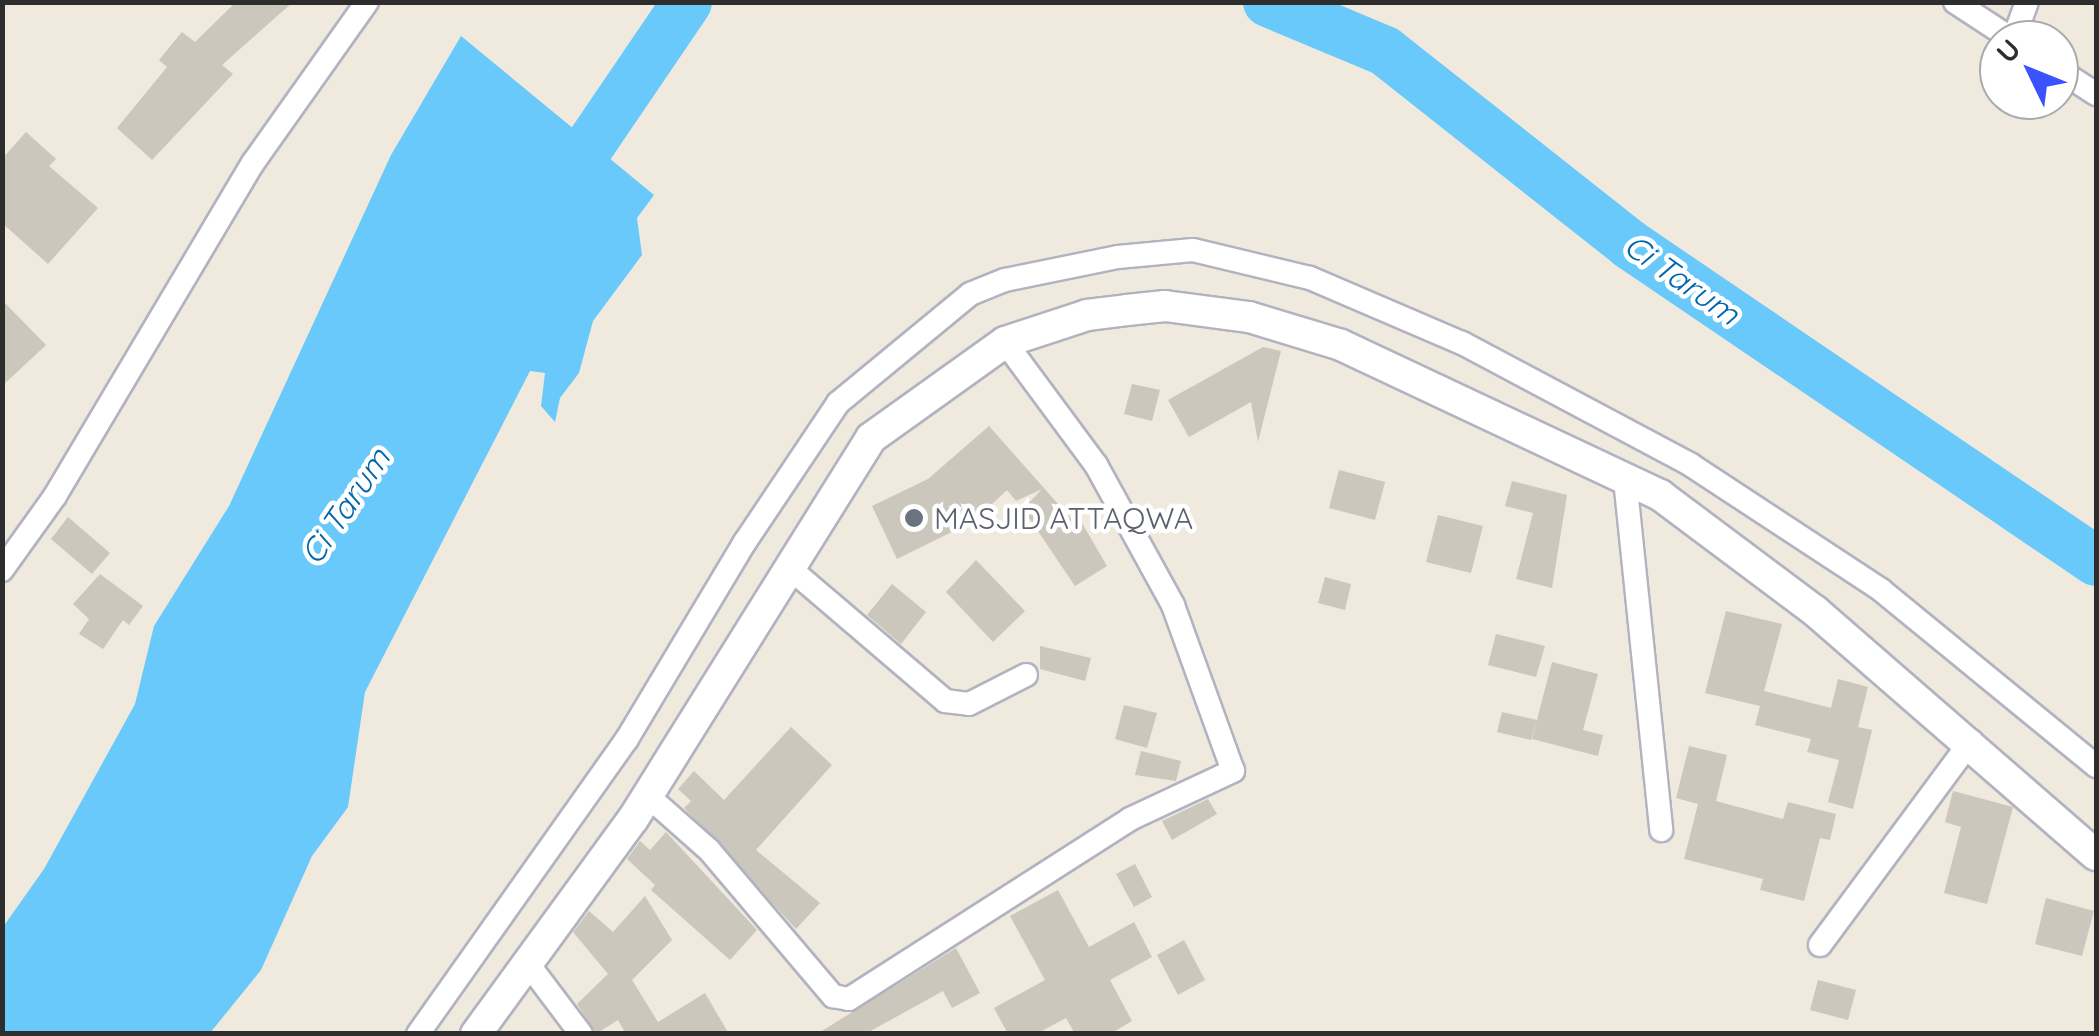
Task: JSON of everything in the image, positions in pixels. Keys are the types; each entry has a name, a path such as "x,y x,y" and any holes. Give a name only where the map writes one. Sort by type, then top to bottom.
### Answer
{"street":[{"path":"2,570 54,496 253,163 367,2"},
{"path":"1955,2 1982,20"},
{"path":"418,1034 627,739 745,542 838,403 970,294 1006,280 1118,258 1194,250 1310,278 1462,343 1691,465 1881,590 2096,766"},
{"path":"476,1034 530,965 648,796 792,572 871,438 1005,342 1087,314 1166,306 1249,317 1341,345 1693,514 1970,741 2096,856"},
{"path":"648,796 709,850 833,996 849,999 1130,819 1233,771 1174,605 1096,465 1005,342"},
{"path":"1624,479 1661,830"},
{"path":"792,572 945,701 970,704 1026,675"},
{"path":"1820,945 1970,741"},
{"path":"530,965 580,1034"}],"water":[{"path":"461,36 654,195 637,218 642,255 593,321 579,373 560,398 555,422 541,406 545,373 530,371 365,692 348,807 312,856 261,970 210,1033 3,1033 3,927 44,869 135,704 154,626 229,506 391,155"}],"building":[{"path":"236,2 293,2 222,65 233,74 152,160 117,128 167,67 159,60 182,32 195,42"},
{"path":"26,132 56,159 49,166 98,208 48,264 2,223 2,159"},
{"path":"2,300 46,345 2,386"},
{"path":"1263,347 1281,351 1258,442 1251,402 1189,437 1168,400"},
{"path":"1132,384 1160,390 1152,421 1124,414"},
{"path":"989,426 1074,522 1079,518 1107,566 1075,586 1023,509 1042,489 1016,501 1007,490 974,521 897,559 872,506 928,479"},
{"path":"1339,470 1385,482 1375,520 1329,508"},
{"path":"1512,481 1567,495 1552,588 1516,579 1533,513 1505,506"},
{"path":"1438,515 1483,526 1471,573 1426,562"},
{"path":"68,517 110,553 92,574 51,539"},
{"path":"976,560 1025,611 993,642 946,592"},
{"path":"100,574 143,606 129,625 123,620 103,649 79,634 89,619 73,604"},
{"path":"1325,577 1351,584 1345,610 1318,603"},
{"path":"892,584 926,612 901,644 867,615"},
{"path":"1726,611 1782,624 1764,691 1831,708 1838,679 1868,687 1858,727 1872,730 1853,809 1828,802 1839,760 1807,752 1811,739 1755,725 1760,706 1705,693"},
{"path":"1496,634 1545,646 1536,677 1488,665"},
{"path":"1040,646 1091,658 1085,681 1040,669"},
{"path":"1552,662 1598,674 1583,730 1603,735 1598,756 1532,739"},
{"path":"1124,705 1157,713 1147,748 1115,739"},
{"path":"1502,712 1537,720 1531,740 1497,732"},
{"path":"791,727 832,765 756,850 820,903 796,929 684,808 691,801 678,789 694,771 724,800"},
{"path":"1689,746 1727,755 1716,801 1783,819 1788,802 1836,814 1830,840 1820,838 1804,901 1760,890 1763,879 1684,859 1698,804 1676,798"},
{"path":"1141,751 1181,761 1176,781 1135,775"},
{"path":"1953,791 2013,807 1987,904 1944,893 1961,827 1945,822"},
{"path":"1208,799 1217,814 1172,840 1162,821"},
{"path":"666,832 757,930 730,960 651,890 655,885 627,859 640,841 650,850"},
{"path":"1135,864 1152,897 1134,907 1116,874"},
{"path":"1058,890 1089,947 1134,922 1152,957 1110,980 1132,1021 1110,1034 1075,1034 1066,1018 1036,1034 1008,1034 994,1008 1045,980 1010,916"},
{"path":"645,896 672,940 632,980 658,1022 705,993 729,1034 626,1034 618,1020 596,1034 577,1004 608,974 573,932 589,911 613,932"},
{"path":"2046,898 2094,911 2082,956 2035,944"},
{"path":"1184,940 1205,980 1178,995 1157,955"},
{"path":"956,948 980,993 952,1008 943,991 865,1034 817,1034"},
{"path":"1818,980 1856,990 1848,1020 1810,1010"}],"waterway":[{"name":"Ci Tarum","path":"552,201 687,2"},
{"name":"Ci Tarum","path":"1268,2 1385,51 1629,244 2096,561"}],"place":[{"name":"MASJID ATTAQWA","path":"914,518"}]}
